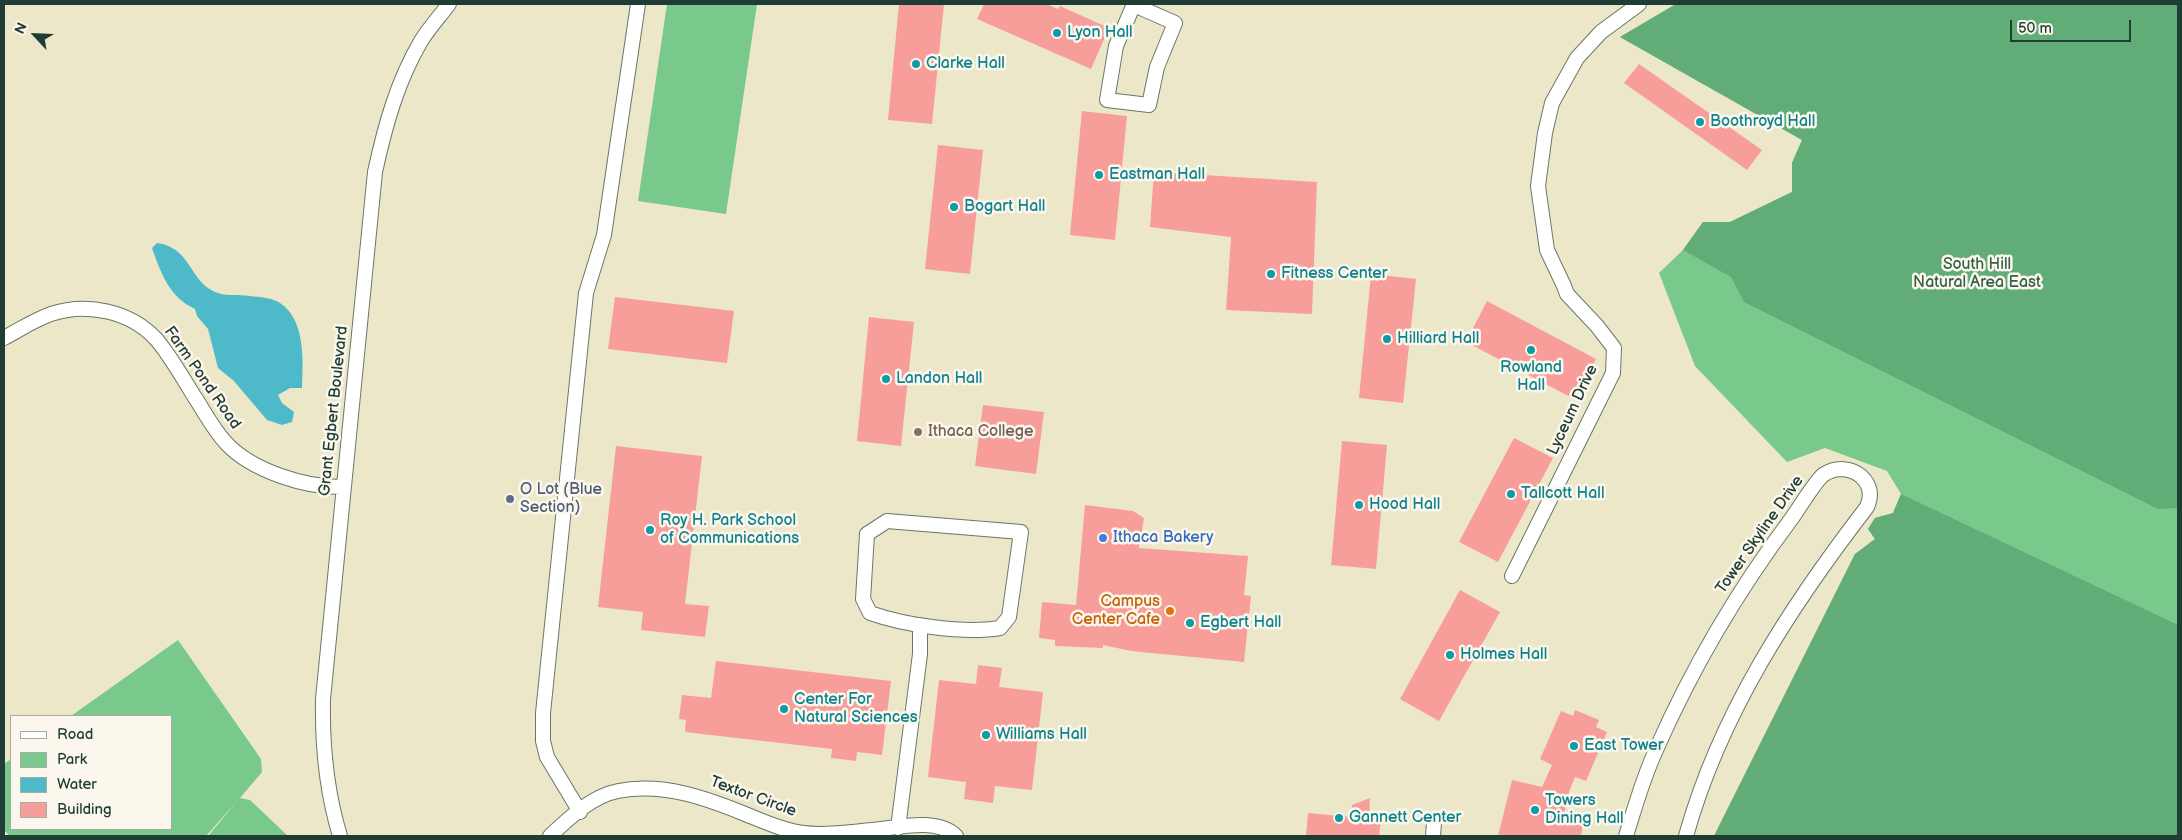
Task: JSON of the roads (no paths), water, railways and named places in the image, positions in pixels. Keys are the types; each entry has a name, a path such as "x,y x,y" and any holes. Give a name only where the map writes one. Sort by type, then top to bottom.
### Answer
{"street":[{"name":"Grant Egbert Boulevard","path":"340,836 330,805 325,770 322,734 323,699 375,172 386,122 411,59 449,4"},
{"path":"580,812 547,757 543,741 544,713 586,293 604,235 638,4"},
{"path":"1134,4 1175,23 1157,67 1150,105 1106,100 1116,46 1134,4"},
{"name":"Lyceum Drive","path":"1512,576 1613,373 1614,348 1597,326 1567,294 1547,250 1538,186 1545,133 1552,103 1577,58 1602,32 1639,4"},
{"name":"Farm Pond Road","path":"4,338 43,317 72,309 97,309 121,315 132,320 157,340 218,433 241,456 259,467 301,482 316,486 344,488"},
{"name":"Tower Skyline Drive","path":"1626,836 1655,752 1676,707 1725,616 1775,540 1822,476 1834,469 1846,469 1858,473 1866,480 1869,489 1871,498 1867,507 1820,568 1780,629 1750,681 1723,734 1696,802 1686,836"},
{"path":"887,521 1021,532 1009,617 1000,628 988,630 920,625 889,620 870,613 863,599 868,534 887,521"},
{"path":"898,828 920,654 920,625"},
{"name":"Textor Circle","path":"550,836 596,799 618,791 652,788 692,794 804,834 845,833 927,825 950,830 956,836"}],"water":[{"path":"157,243 176,250 205,286 213,291 226,295 246,295 270,299 277,301 288,310 295,320 301,342 302,388 290,388 278,395 282,403 294,412 292,422 282,425 267,420 234,381 218,368 208,329 197,316 195,309 186,304 172,291 163,275 152,248"}],"place":[{"name":"Lyon Hall","path":"1057,33"},
{"name":"Clarke Hall","path":"916,64"},
{"name":"Boothroyd Hall","path":"1700,122"},
{"name":"Eastman Hall","path":"1099,175"},
{"name":"Bogart Hall","path":"954,207"},
{"name":"Fitness Center","path":"1271,274"},
{"name":"Hilliard Hall","path":"1387,339"},
{"name":"Rowland Hall","path":"1531,350"},
{"name":"Landon Hall","path":"886,379"},
{"name":"Ithaca College","path":"918,432"},
{"name":"Tallcott Hall","path":"1511,494"},
{"name":"O Lot (Blue Section)","path":"510,499"},
{"name":"Hood Hall","path":"1359,505"},
{"name":"Roy H. Park School of Communications","path":"650,530"},
{"name":"Ithaca Bakery","path":"1103,538"},
{"name":"Campus Center Cafe","path":"1170,611"},
{"name":"Egbert Hall","path":"1190,623"},
{"name":"Holmes Hall","path":"1450,655"},
{"name":"Center For Natural Sciences","path":"784,709"},
{"name":"Williams Hall","path":"986,735"},
{"name":"East Tower","path":"1574,746"},
{"name":"Towers Dining Hall","path":"1535,810"},
{"name":"Gannett Center","path":"1339,818"}],"park label":[{"name":"South Hill Natural Area East","path":"1977,274"}]}
